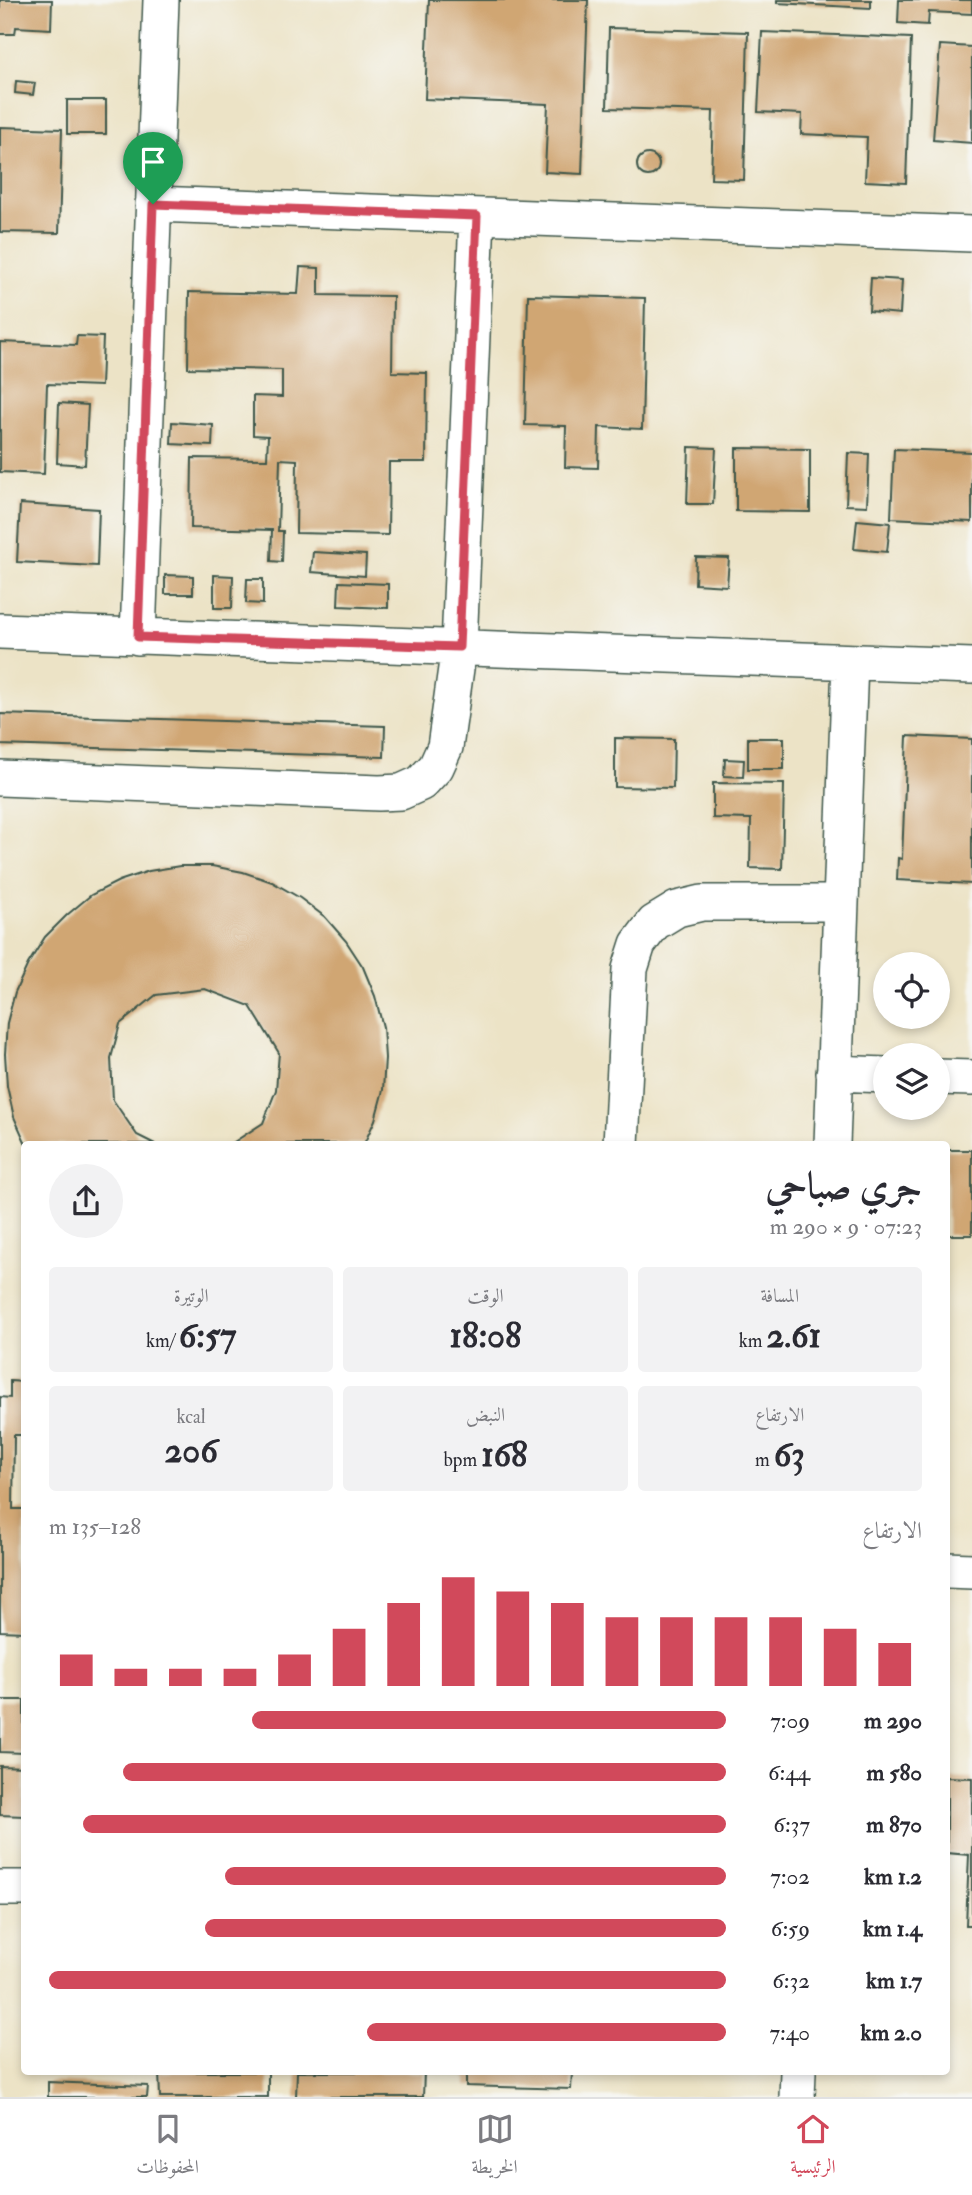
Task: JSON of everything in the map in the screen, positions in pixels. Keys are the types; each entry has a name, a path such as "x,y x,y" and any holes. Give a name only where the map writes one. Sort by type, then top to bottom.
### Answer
{"street":[{"path":"138,637 161,0"},
{"path":"153,204 972,234"},
{"path":"0,778 379,793 401,792 421,783 436,767 444,747 459,647 477,216"},
{"path":"0,631 972,666"},
{"path":"832,1141 850,662"},
{"path":"621,1141 629,969 638,944 654,923 677,909 702,903 841,903"},
{"path":"834,1073 873,1074"},
{"path":"950,1077 972,1078"},
{"path":"950,1570 972,1571"},
{"path":"0,1888 21,1888"},
{"path":"797,2097 798,2075"}],"building":[{"path":"0,0 52,0 51,29 16,27 15,34 0,34"},
{"path":"429,0 588,0 582,174 545,172 548,104 425,99"},
{"path":"777,0 871,0 871,8 777,3"},
{"path":"899,0 972,0 972,14 929,12 928,25 898,23"},
{"path":"609,28 748,32 744,180 711,179 713,111 607,108"},
{"path":"762,32 911,38 906,183 865,181 867,137 801,134 802,114 758,112"},
{"path":"940,45 972,47 972,143 933,140"},
{"path":"16,81 35,83 33,95 15,93"},
{"path":"67,100 106,100 106,134 67,134"},
{"path":"0,127 62,129 59,233 0,232"},
{"path":"644,154 652,154 659,161 659,169 652,176 644,176 637,169 637,161"},
{"path":"300,267 319,268 319,295 393,296 392,372 427,373 426,462 389,462 388,535 296,533 297,460 280,459 278,531 283,531 282,562 271,561 272,530 191,528 192,458 267,459 268,436 253,435 253,396 282,397 282,370 188,368 189,292 298,294"},
{"path":"871,278 902,280 900,314 869,311"},
{"path":"528,295 645,298 642,429 599,427 598,468 565,467 566,426 525,425"},
{"path":"77,336 103,337 101,386 47,384 44,474 0,472 0,342 76,345"},
{"path":"59,403 88,405 85,465 57,463"},
{"path":"172,422 213,425 212,446 171,444"},
{"path":"689,447 716,448 713,504 687,504"},
{"path":"736,448 810,449 810,512 736,511"},
{"path":"894,449 972,452 972,522 891,518"},
{"path":"848,453 869,454 867,506 846,505"},
{"path":"20,504 99,509 97,566 17,562"},
{"path":"857,520 890,523 887,552 854,549"},
{"path":"313,552 366,555 365,576 311,572"},
{"path":"696,557 729,558 727,586 695,584"},
{"path":"165,575 193,576 193,594 165,594"},
{"path":"214,575 233,576 232,608 214,608"},
{"path":"247,579 263,579 263,604 246,603"},
{"path":"339,582 388,584 388,608 338,606"},
{"path":"0,714 385,726 384,757 0,745"},
{"path":"907,736 972,739 972,884 897,880 898,858 902,859"},
{"path":"615,738 674,739 673,788 615,787"},
{"path":"748,738 784,738 784,769 748,769"},
{"path":"725,759 744,760 743,777 724,776"},
{"path":"713,783 784,784 782,869 750,868 751,819 713,818"},
{"path":"180,866 212,866 243,872 272,882 325,917 346,941 363,967 375,996 383,1027 383,1090 375,1120 365,1141 236,1141 263,1123 276,1090 279,1053 250,1006 205,989 156,995 120,1024 111,1058 113,1100 137,1135 149,1141 25,1141 14,1117 7,1086 7,1023 15,992 45,937 67,915 91,895 119,881 149,871"},
{"path":"950,1150 972,1150 972,1235 950,1235"},
{"path":"10,1381 21,1382 21,1435 14,1435 13,1509 21,1509 21,1632 0,1631 0,1397 10,1398"},
{"path":"0,1700 21,1700 21,1753 0,1752"},
{"path":"0,1766 21,1767 21,1816 0,1815"},
{"path":"950,1777 972,1778 972,1925 966,1925 969,1855 950,1853"},
{"path":"159,2075 268,2075 268,2097 160,2097"},
{"path":"297,2075 424,2075 423,2097 296,2097"},
{"path":"466,2075 572,2075 571,2089 466,2086"},
{"path":"48,2082 148,2086 147,2097 48,2097"}],"route":[{"path":"153,204 477,216 459,647 138,637 153,204"}]}
